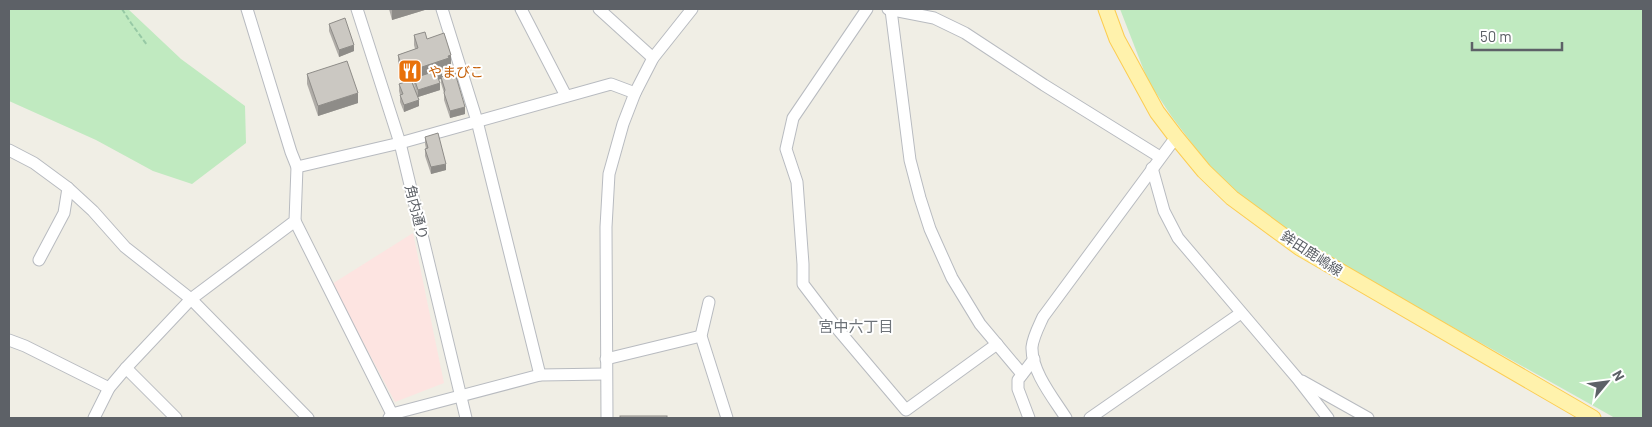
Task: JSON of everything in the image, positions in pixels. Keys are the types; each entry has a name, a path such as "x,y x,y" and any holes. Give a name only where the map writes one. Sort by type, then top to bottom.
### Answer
{"main road":[{"name":"鉾田鹿嶋線","path":"1106,9 1118,39 1157,112 1204,170 1232,198 1300,248 1593,418"}],"street":[{"path":"247,9 297,167 295,222 390,416 461,395 540,375 606,374"},
{"name":"角内通り","path":"357,9 400,143 466,418"},
{"path":"442,9 477,121 540,375"},
{"path":"521,9 566,96"},
{"path":"599,9 653,58"},
{"path":"607,418 606,227 609,174 623,124 635,93 653,58 692,9"},
{"path":"867,9 792,118 786,150 797,182 803,284 835,326 906,410 997,344"},
{"path":"1022,374 980,324 952,278 930,229 910,160 890,9 934,18 965,33 1160,157"},
{"path":"297,167 400,143 611,84 635,93"},
{"path":"1066,418 1040,378 1032,347 1037,331 1043,317 1176,137"},
{"path":"9,150 34,163 68,188 93,211 125,247 191,299 308,418"},
{"path":"1152,168 1164,211 1178,238 1298,378 1328,418"},
{"path":"39,260 64,214 68,188"},
{"path":"94,418 109,388 191,299 295,222"},
{"path":"709,302 700,336 727,418"},
{"path":"1090,418 1241,313"},
{"path":"606,359 700,336"},
{"path":"9,340 109,388"},
{"path":"1029,418 1018,389 1018,380 1034,359"},
{"path":"126,368 176,418"},
{"path":"1298,378 1368,418"}],"path":[{"path":"122,9 130,23 147,44"}],"shaded area":[{"path":"413,233 444,383 395,402 332,284"}],"green space":[{"path":"9,9 128,9 181,59 245,106 246,143 192,184 153,171 96,140 9,101"},
{"path":"1120,9 1643,9 1643,418 1615,418 1306,245 1235,192 1209,166 1148,81"}],"building":[{"path":"345,18 354,45 339,50 329,24"},
{"path":"425,32 427,39 444,33 451,55 448,56 449,58 404,73 398,55 418,48 414,35"},
{"path":"347,61 358,93 318,106 307,74"},
{"path":"442,69 442,71 436,73 440,83 418,90 414,78"},
{"path":"455,73 465,107 450,111 441,77"},
{"path":"411,80 419,100 404,105 400,95 403,94 399,84"},
{"path":"438,133 446,164 431,167 425,149 428,148 425,137"},
{"path":"620,416 667,416 667,418 620,418"}],"place":[{"name":"やまびこ","path":"410,71"}],"district":[{"name":"宮中六丁目","path":"856,326"}]}
